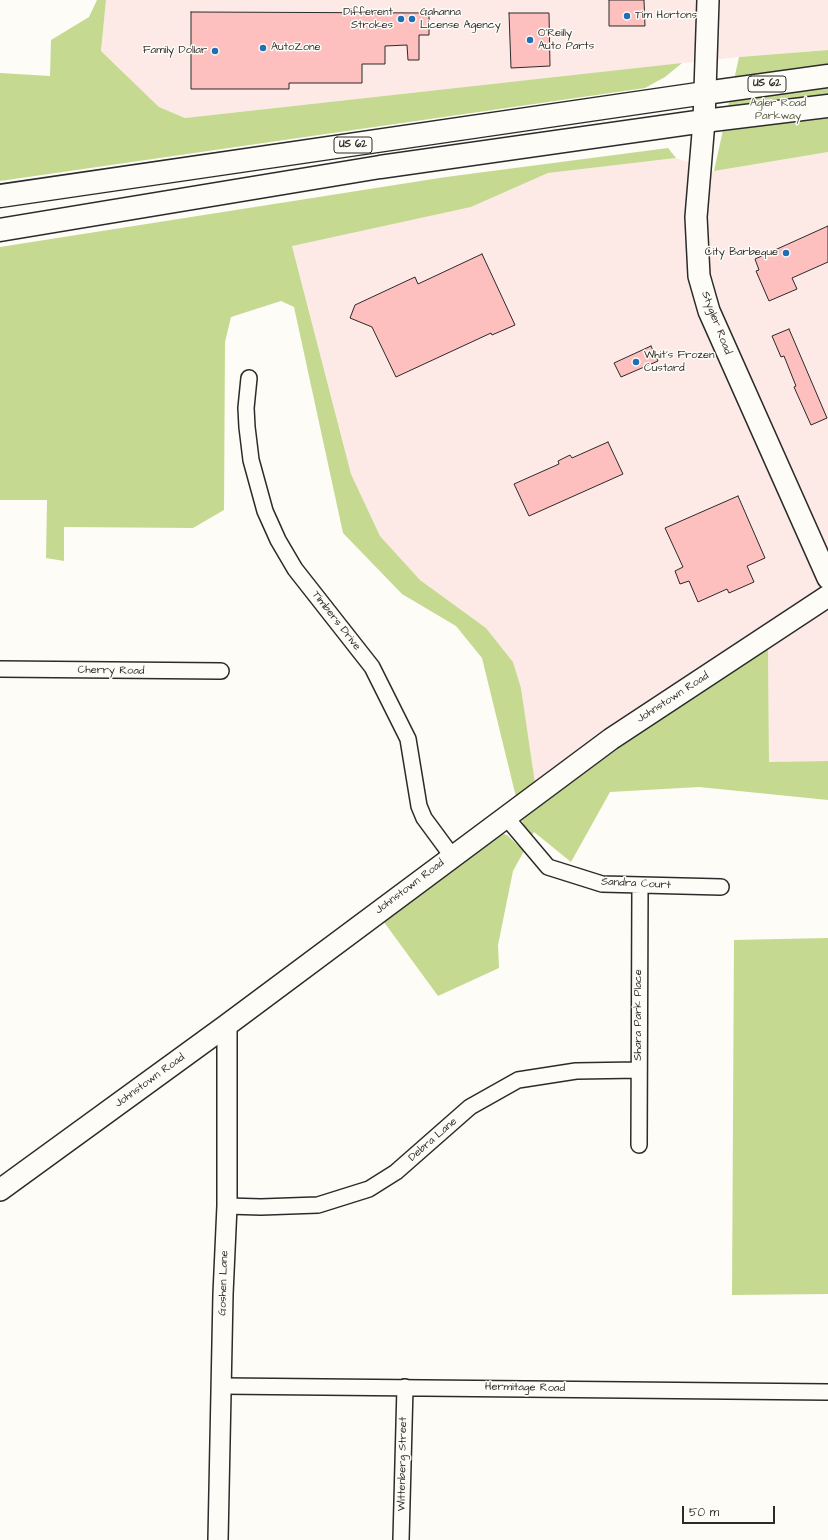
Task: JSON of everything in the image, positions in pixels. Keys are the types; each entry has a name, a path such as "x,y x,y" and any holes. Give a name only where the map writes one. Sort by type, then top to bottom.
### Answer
{"highway":[{"name":"US 62","path":"0,196 828,76"},
{"name":"US 62","path":"0,230 380,167 704,121 828,106"},
{"path":"0,219 104,212"}],"main road":[{"name":"Stygler Road","path":"708,0 704,121 696,217 699,276 709,311 828,578"},
{"name":"Johnstown Road","path":"0,1190 227,1025 505,816 611,739 828,596"}],"street":[{"name":"Timbers Drive","path":"249,378 246,427 251,460 265,511 278,540 295,569 372,667 408,739 419,806 424,818 452,856"},
{"name":"Cherry Road","path":"0,670 222,671"},
{"name":"Sandra Court","path":"505,816 548,866 602,884 721,887"},
{"name":"Shara Park Place","path":"639,1145 640,886"},
{"name":"Goshen Lane","path":"218,1540 223,1294 227,1206 227,1025"},
{"name":"Debra Lane","path":"227,1206 260,1207 318,1205 369,1189 396,1172 470,1107 518,1080 576,1071 639,1070"},
{"name":"Hermitage Road","path":"222,1386 828,1392"},
{"name":"Wittenberg Street","path":"401,1540 405,1387"}],"shaded area":[{"path":"106,0 828,0 828,50 739,57 185,118 159,107 101,51"},
{"path":"828,152 828,761 769,762 768,647 535,783 521,688 513,662 486,628 420,580 380,536 351,474 292,245 471,207 548,173 676,158 714,171"}],"green space":[{"path":"97,0 106,0 101,51 159,107 185,118 682,63 665,77 645,88 0,181 0,73 50,76 51,40 89,17"},
{"name":"Agler Road Parkway","path":"828,50 828,152 714,171 739,57"},
{"path":"668,148 676,158 548,173 471,207 292,246 351,474 380,536 420,580 486,628 513,662 521,688 535,783 516,797 482,658 456,626 402,594 343,533 294,307 281,301 231,317 225,342 224,510 193,528 64,527 64,561 46,558 47,500 0,500 0,247 446,177"},
{"path":"768,647 769,762 828,761 828,800 699,787 610,792 571,862 534,832 530,839 521,818 595,758"},
{"path":"499,833 507,835 524,851 513,871 498,945 499,968 438,996 381,918"},
{"path":"828,938 828,1294 732,1295 734,940"}],"building":[{"name":"Tim Hortons","path":"609,0 644,0 645,26 609,26"},
{"path":"191,12 429,13 429,35 419,35 419,60 408,60 407,45 385,46 385,64 362,64 362,83 289,83 289,89 191,89"},
{"name":"O'Reilly Auto Parts","path":"509,13 549,13 550,66 511,68"},
{"path":"828,226 828,262 792,278 797,289 769,301 756,271 759,270 755,259"},
{"path":"482,254 515,325 492,335 491,333 396,377 372,327 350,318 355,305 415,277 418,284"},
{"path":"789,329 827,418 811,425 794,387 796,386 784,356 781,357 772,336"},
{"name":"Whit's Frozen Custard","path":"651,346 658,361 621,377 614,363"},
{"path":"608,442 623,474 529,516 514,484 559,464 558,461 570,455 572,458"},
{"path":"738,496 765,558 747,566 754,582 729,593 727,589 698,602 689,581 680,584 675,571 683,567 665,528"}],"place":[{"name":"Tim Hortons","path":"627,16"},
{"name":"Different Strokes","path":"401,19"},
{"name":"Gahanna License Agency","path":"412,19"},
{"name":"O'Reilly Auto Parts","path":"530,40"},
{"name":"AutoZone","path":"263,48"},
{"name":"Family Dollar","path":"215,51"},
{"name":"City Barbeque","path":"786,253"},
{"name":"Whit's Frozen Custard","path":"636,362"}]}
